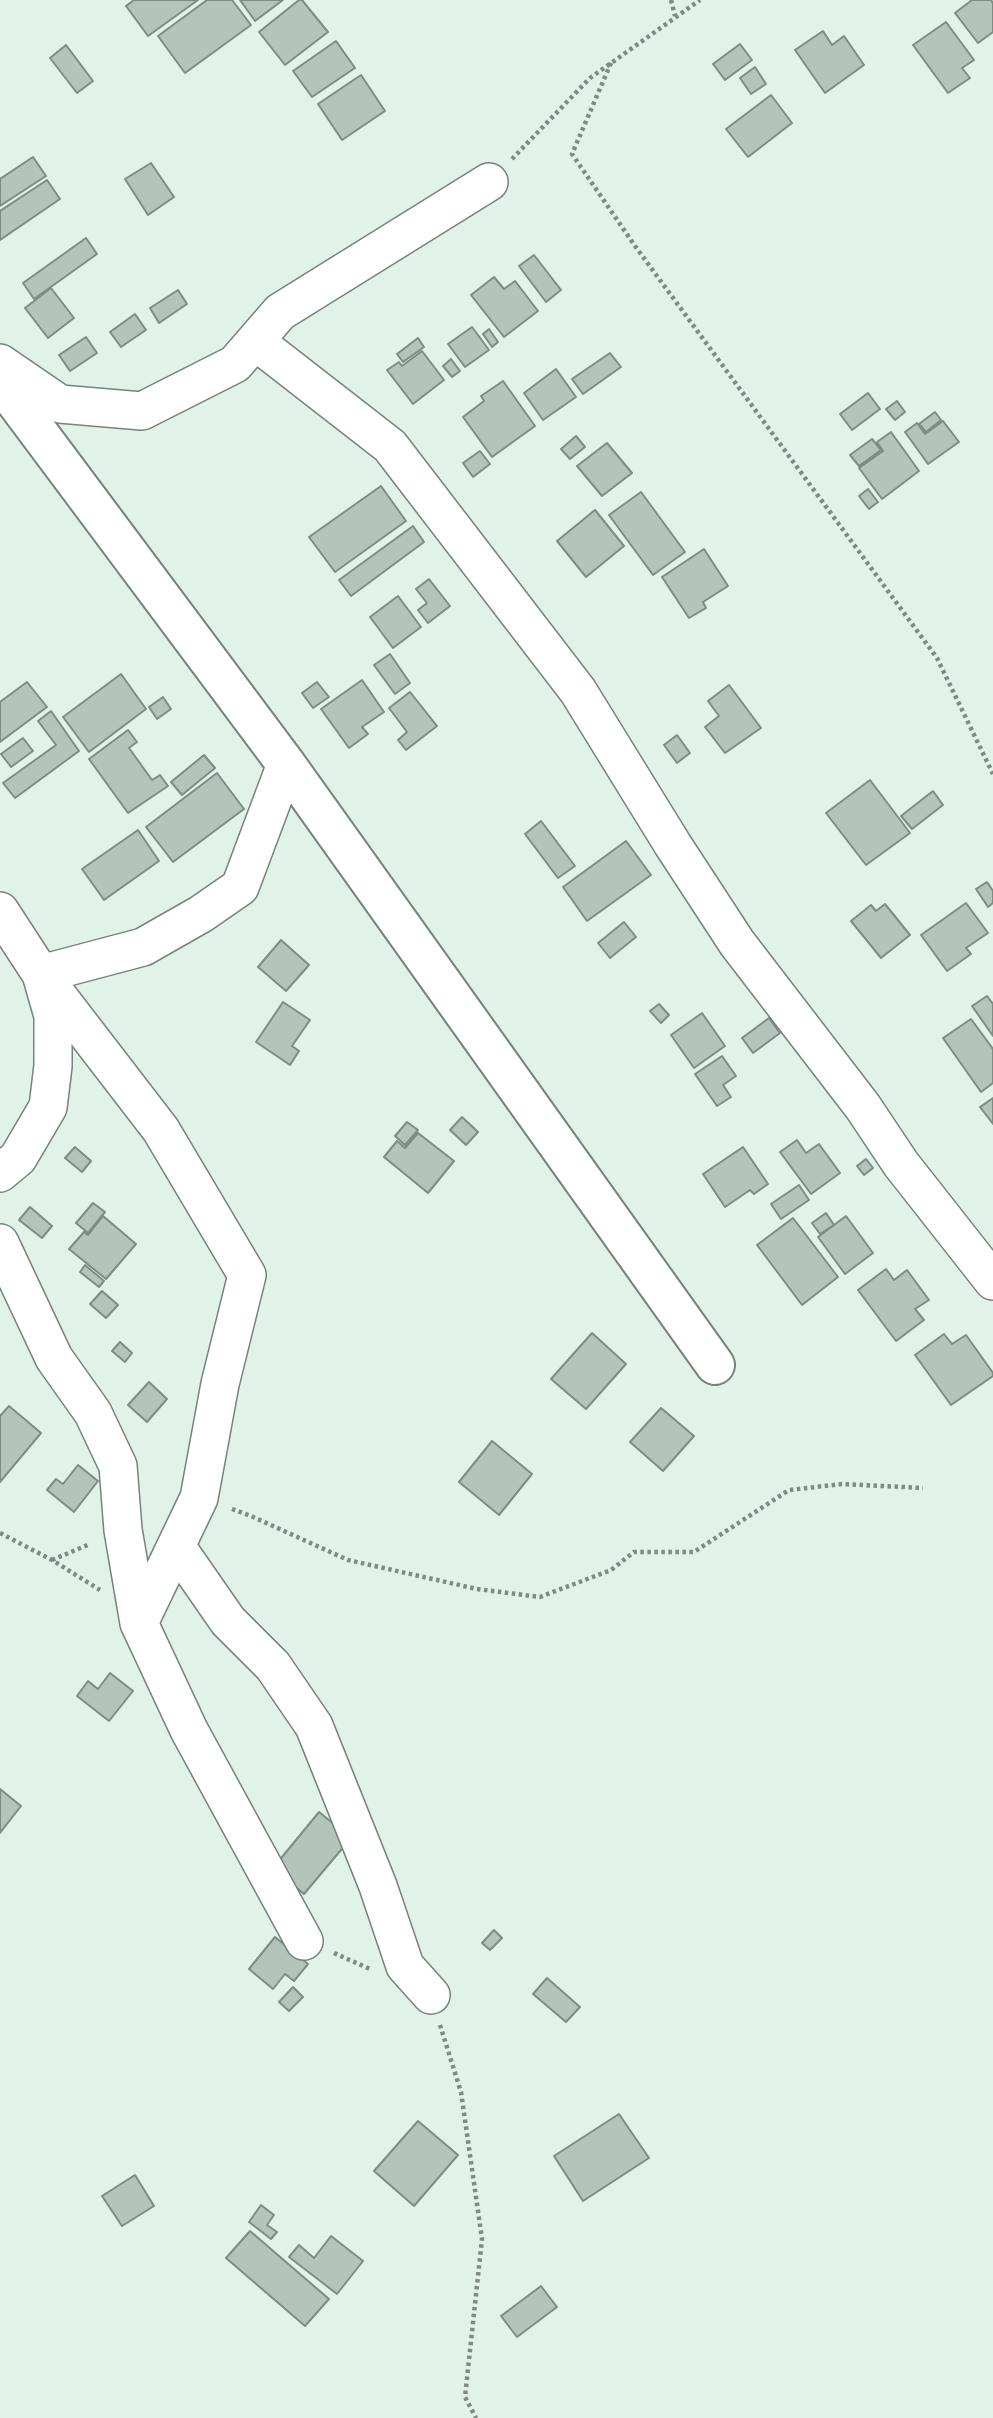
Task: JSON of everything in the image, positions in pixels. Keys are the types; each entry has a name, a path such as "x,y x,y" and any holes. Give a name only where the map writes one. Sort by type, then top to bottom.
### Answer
{"street":[{"path":"0,363 60,404 142,411 235,364 280,312 489,182"},
{"path":"256,341 390,446 578,691 737,943 863,1107 901,1164 993,1281"},
{"path":"0,381 286,764 715,1365"},
{"path":"41,974 143,947 201,914 240,887 286,764"},
{"path":"0,911 41,974 162,1130 247,1275 220,1384 199,1498 139,1623"},
{"path":"0,1172 18,1158 48,1107 53,1066 53,1016 41,974"},
{"path":"0,1243 54,1358 93,1413 118,1466 123,1530 139,1623 189,1730 304,1941"},
{"path":"176,1546 228,1621 273,1666 314,1726 378,1886 405,1966 431,1995"}],"path":[{"path":"671,0 675,16"},
{"path":"489,182 590,78 700,0"},
{"path":"611,63 572,154 635,246 937,658 993,774"},
{"path":"199,1498 251,1516 348,1560 477,1589 540,1597 611,1570 634,1552 694,1552 789,1490 842,1484 923,1488"},
{"path":"0,1533 52,1560 123,1530"},
{"path":"304,1941 380,1973"},
{"path":"431,1995 461,2091 482,2239 465,2397 476,2418"}],"building":[{"path":"134,0 198,0 148,36 126,6"},
{"path":"207,0 232,0 251,25 185,73 158,36"},
{"path":"240,0 283,0 255,21"},
{"path":"302,0 328,32 285,65 259,32"},
{"path":"972,0 991,0 993,3 993,32 978,43 955,13"},
{"path":"946,22 974,60 962,68 970,78 948,93 913,45"},
{"path":"823,31 832,45 844,36 864,65 825,93 795,50"},
{"path":"336,41 355,68 312,97 293,71"},
{"path":"740,44 752,60 725,80 713,64"},
{"path":"66,45 93,81 77,93 50,58"},
{"path":"755,67 766,84 751,94 740,78"},
{"path":"361,75 385,111 342,140 318,104"},
{"path":"771,95 792,123 748,157 726,129"},
{"path":"33,157 46,176 0,206 0,179"},
{"path":"151,163 174,197 148,215 125,179"},
{"path":"47,180 60,199 0,240 0,211"},
{"path":"86,238 97,254 34,299 23,283"},
{"path":"534,255 561,290 546,302 519,266"},
{"path":"494,277 504,289 515,281 538,311 504,337 471,295"},
{"path":"51,288 74,318 48,338 25,308"},
{"path":"178,290 187,304 159,323 150,308"},
{"path":"135,314 146,330 121,347 110,332"},
{"path":"472,327 489,350 465,367 448,344"},
{"path":"489,329 498,342 492,347 483,334"},
{"path":"86,337 97,353 70,371 59,355"},
{"path":"418,338 424,347 403,362 397,354"},
{"path":"422,351 444,380 413,404 387,370 399,362 402,366"},
{"path":"610,353 621,367 583,394 572,379"},
{"path":"451,359 460,371 452,377 443,366"},
{"path":"556,369 576,397 543,420 524,393"},
{"path":"503,381 535,426 492,457 463,417 484,401 481,396"},
{"path":"868,393 880,409 852,430 840,414"},
{"path":"897,401 905,412 895,420 886,409"},
{"path":"935,412 941,420 926,432 919,424"},
{"path":"943,421 959,442 928,464 905,432 917,423 925,434"},
{"path":"891,432 919,471 882,499 859,468 883,451 877,442"},
{"path":"576,436 585,447 570,459 561,449"},
{"path":"872,439 881,450 859,466 850,455"},
{"path":"607,443 632,473 602,496 577,466"},
{"path":"480,451 490,464 473,477 463,463"},
{"path":"381,486 406,521 335,572 309,537"},
{"path":"868,489 878,502 869,509 859,496"},
{"path":"641,492 685,552 653,575 609,515"},
{"path":"595,510 624,546 586,577 557,541"},
{"path":"413,526 424,542 351,596 339,580"},
{"path":"704,549 728,586 703,602 706,608 689,618 662,577"},
{"path":"429,579 450,606 428,623 418,610 427,603 416,589"},
{"path":"398,596 421,627 393,648 370,617"},
{"path":"390,654 410,683 395,694 374,665"},
{"path":"121,674 146,709 89,752 63,717"},
{"path":"362,680 384,712 362,727 368,734 349,748 321,709"},
{"path":"27,682 47,707 0,742 0,702"},
{"path":"317,682 329,697 313,708 302,693"},
{"path":"729,685 761,728 725,753 705,727 719,716 708,701"},
{"path":"410,692 437,726 406,750 398,740 407,732 389,708"},
{"path":"163,697 171,709 157,719 149,707"},
{"path":"51,711 79,751 15,798 3,783 56,745 38,721"},
{"path":"128,730 137,742 129,748 152,780 160,775 168,786 128,813 89,759"},
{"path":"677,735 690,753 677,763 664,745"},
{"path":"23,738 33,751 11,767 1,754"},
{"path":"204,755 215,768 182,795 171,782"},
{"path":"217,773 244,809 173,862 146,827"},
{"path":"870,780 910,833 866,865 826,813"},
{"path":"933,791 943,805 912,829 901,816"},
{"path":"541,821 575,866 558,878 525,834"},
{"path":"138,830 159,861 104,900 82,869"},
{"path":"626,841 651,875 587,921 563,887"},
{"path":"987,882 993,891 993,903 988,907 976,889"},
{"path":"966,903 988,933 966,948 971,954 947,971 921,935"},
{"path":"885,904 910,935 881,958 851,921 871,905 876,911"},
{"path":"624,922 636,937 610,958 598,943"},
{"path":"281,940 309,965 286,991 258,967"},
{"path":"987,996 993,1004 993,1036 972,1006"},
{"path":"283,1002 310,1020 292,1046 299,1051 290,1065 256,1042"},
{"path":"659,1004 669,1015 661,1023 650,1011"},
{"path":"702,1013 725,1046 694,1068 671,1035"},
{"path":"769,1018 780,1033 753,1053 742,1038"},
{"path":"971,1019 993,1049 993,1083 981,1092 943,1038"},
{"path":"722,1056 736,1076 723,1085 731,1097 717,1106 695,1074"},
{"path":"993,1098 993,1124 980,1107"},
{"path":"462,1117 478,1132 466,1145 450,1130"},
{"path":"407,1122 418,1130 405,1145 395,1136"},
{"path":"418,1133 454,1161 428,1193 384,1157 397,1141 405,1148"},
{"path":"797,1140 806,1153 819,1144 840,1173 811,1194 780,1152"},
{"path":"75,1147 91,1161 82,1172 65,1158"},
{"path":"743,1147 768,1184 754,1194 750,1190 725,1207 703,1174"},
{"path":"866,1159 873,1168 864,1175 857,1166"},
{"path":"799,1185 809,1200 781,1219 771,1204"},
{"path":"93,1203 105,1212 88,1233 76,1223"},
{"path":"30,1207 52,1226 42,1238 19,1220"},
{"path":"826,1213 834,1225 820,1234 812,1223"},
{"path":"103,1216 136,1244 106,1279 69,1249 84,1232 88,1235"},
{"path":"846,1216 873,1253 845,1274 818,1237"},
{"path":"793,1218 838,1277 802,1305 757,1245"},
{"path":"85,1265 104,1281 99,1287 80,1272"},
{"path":"886,1269 894,1280 907,1270 929,1300 915,1309 924,1320 896,1341 858,1290"},
{"path":"102,1291 118,1305 106,1318 90,1304"},
{"path":"592,1333 626,1364 586,1409 551,1379"},
{"path":"944,1334 952,1344 966,1335 993,1373 993,1376 951,1405 915,1355"},
{"path":"120,1342 132,1353 125,1362 112,1351"},
{"path":"149,1382 167,1399 147,1422 128,1405"},
{"path":"9,1406 41,1433 0,1482 0,1416"},
{"path":"661,1408 694,1436 663,1471 630,1442"},
{"path":"492,1441 532,1474 499,1515 459,1482"},
{"path":"78,1465 98,1481 74,1512 47,1490 56,1479 63,1484"},
{"path":"110,1673 133,1691 109,1721 77,1696 88,1681 98,1689"},
{"path":"0,1789 21,1806 0,1833"},
{"path":"319,1812 351,1838 304,1894 273,1868"},
{"path":"494,1930 502,1938 490,1950 482,1943"},
{"path":"275,1937 308,1964 294,1981 285,1974 273,1989 249,1969"},
{"path":"547,1978 580,2007 566,2022 533,1994"},
{"path":"293,1987 303,1997 289,2011 279,2002"},
{"path":"619,2114 649,2158 583,2201 554,2156"},
{"path":"418,2121 458,2155 414,2206 374,2171"},
{"path":"135,2175 154,2206 122,2226 102,2196"},
{"path":"261,2205 274,2215 267,2225 277,2232 271,2239 249,2222"},
{"path":"250,2231 329,2299 305,2326 226,2258"},
{"path":"331,2236 363,2261 337,2294 289,2257 299,2245 314,2258"},
{"path":"541,2286 557,2307 517,2337 501,2316"}]}
